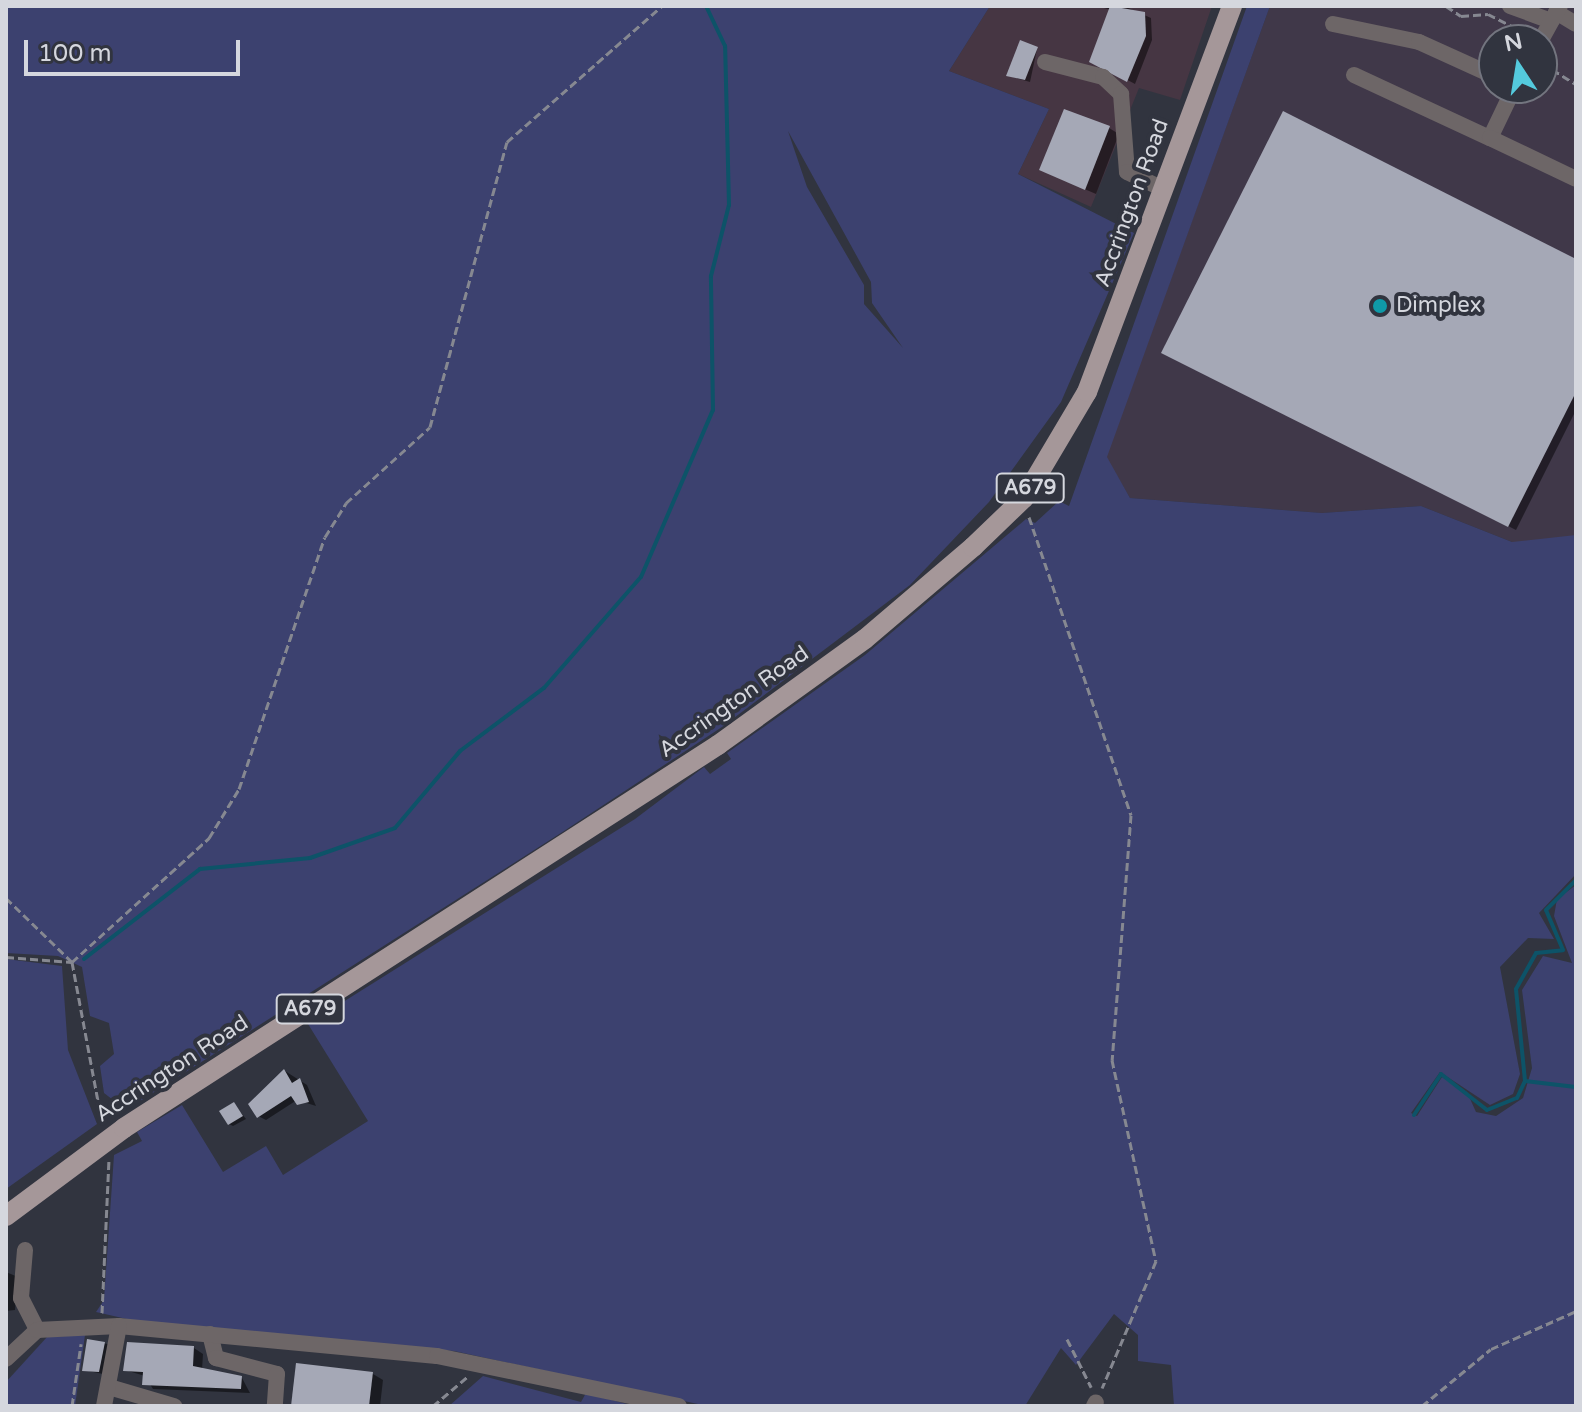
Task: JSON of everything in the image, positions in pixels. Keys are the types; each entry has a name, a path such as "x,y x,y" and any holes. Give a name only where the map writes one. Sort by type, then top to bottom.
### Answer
{"main road":[{"name":"Accrington Road","path":"6,1216 105,1141 718,745 865,639 1024,498 1087,392 1232,6"}],"street":[{"path":"1510,6 1556,13 1576,24"},
{"path":"1333,24 1419,42 1478,69"},
{"path":"1045,62 1103,77 1121,94 1127,172 1163,189"},
{"path":"1354,75 1576,179"},
{"path":"1490,138 1506,104"},
{"path":"25,1250 21,1298 37,1330"},
{"path":"6,1359 37,1330 83,1324 119,1326 469,1362 679,1406"},
{"path":"104,1406 119,1326"},
{"path":"210,1334 216,1358 277,1374 275,1406"},
{"path":"109,1387 174,1406"}],"path":[{"path":"6,957 72,962 209,838 239,789 325,537 346,503 430,427 507,142 662,6"},
{"path":"1446,6 1461,16 1488,14 1508,24"},
{"path":"1558,73 1576,84"},
{"path":"1024,498 1131,815 1112,1060 1156,1261 1095,1404"},
{"path":"6,898 72,962 105,1141 101,1325"},
{"path":"1422,1406 1491,1349 1576,1311"},
{"path":"72,1406 83,1324"},
{"path":"1067,1339 1095,1404"},
{"path":"433,1406 463,1386 469,1362"}],"shaded area":[{"path":"6,6 990,6 949,71 1049,109 1018,174 1134,233 1061,402 989,502 910,585 722,727 137,1103 117,1103 104,1093 100,1066 114,1054 109,1023 90,1016 82,967 58,956 6,953","holes":["788,131 871,282 872,303 903,348 864,304 864,285 807,187"]},
{"path":"990,6 1212,6 1180,100 1139,88 1091,207 1018,174 1049,109 949,71"},
{"path":"1247,6 1270,6 1107,457 1130,498 1322,513 1421,506 1512,542 1576,535 1576,874 1539,913 1554,939 1528,938 1500,967 1520,1074 1513,1094 1490,1105 1440,1072 1411,1113 1417,1116 1442,1077 1467,1092 1476,1112 1496,1116 1523,1098 1532,1068 1522,990 1543,956 1572,963 1554,916 1557,899 1576,885 1576,1406 1174,1406 1171,1365 1138,1361 1138,1335 1114,1314 1076,1365 1061,1348 1025,1406 707,1406 454,1351 162,1327 96,1312 104,1300 114,1155 142,1141 137,1132 182,1105 223,1172 266,1146 283,1175 368,1121 308,1024 635,819 704,767 710,774 731,759 727,753 865,655 1026,519 1035,523 1059,501 1069,506"},
{"path":"1270,6 1576,6 1575,567 1421,506 1322,513 1130,498 1106,457"},
{"path":"6,959 62,966 68,1050 97,1124 6,1189"},
{"path":"85,1335 75,1406 6,1406 6,1382 47,1337"},
{"path":"483,1376 581,1402 586,1393 634,1406 449,1406"}],"building":[{"path":"1110,6 1145,12 1146,36 1127,82 1089,62"},
{"path":"1020,40 1038,47 1025,80 1006,76"},
{"path":"1064,109 1110,126 1085,190 1039,170"},
{"name":"Dimplex","path":"1283,111 1576,259 1576,392 1508,527 1161,353"},
{"path":"284,1069 292,1083 300,1078 309,1102 297,1105 291,1096 257,1118 248,1104"},
{"path":"234,1102 243,1116 228,1125 219,1111"},
{"path":"87,1339 105,1342 99,1372 82,1371"},
{"path":"127,1342 194,1346 193,1366 242,1376 241,1389 142,1385 143,1372 123,1371"},
{"path":"296,1363 373,1372 369,1406 291,1406"}],"waterway":[{"path":"84,959 200,869 310,858 395,828 460,751 544,688 641,577 713,410 711,276 729,205 725,46 706,6"},
{"path":"1414,1115 1441,1074 1487,1110 1517,1098 1525,1081 1516,989 1536,953 1563,950 1546,910 1576,880"},
{"path":"1525,1081 1576,1087"}],"place":[{"name":"Dimplex","path":"1380,306"}]}
